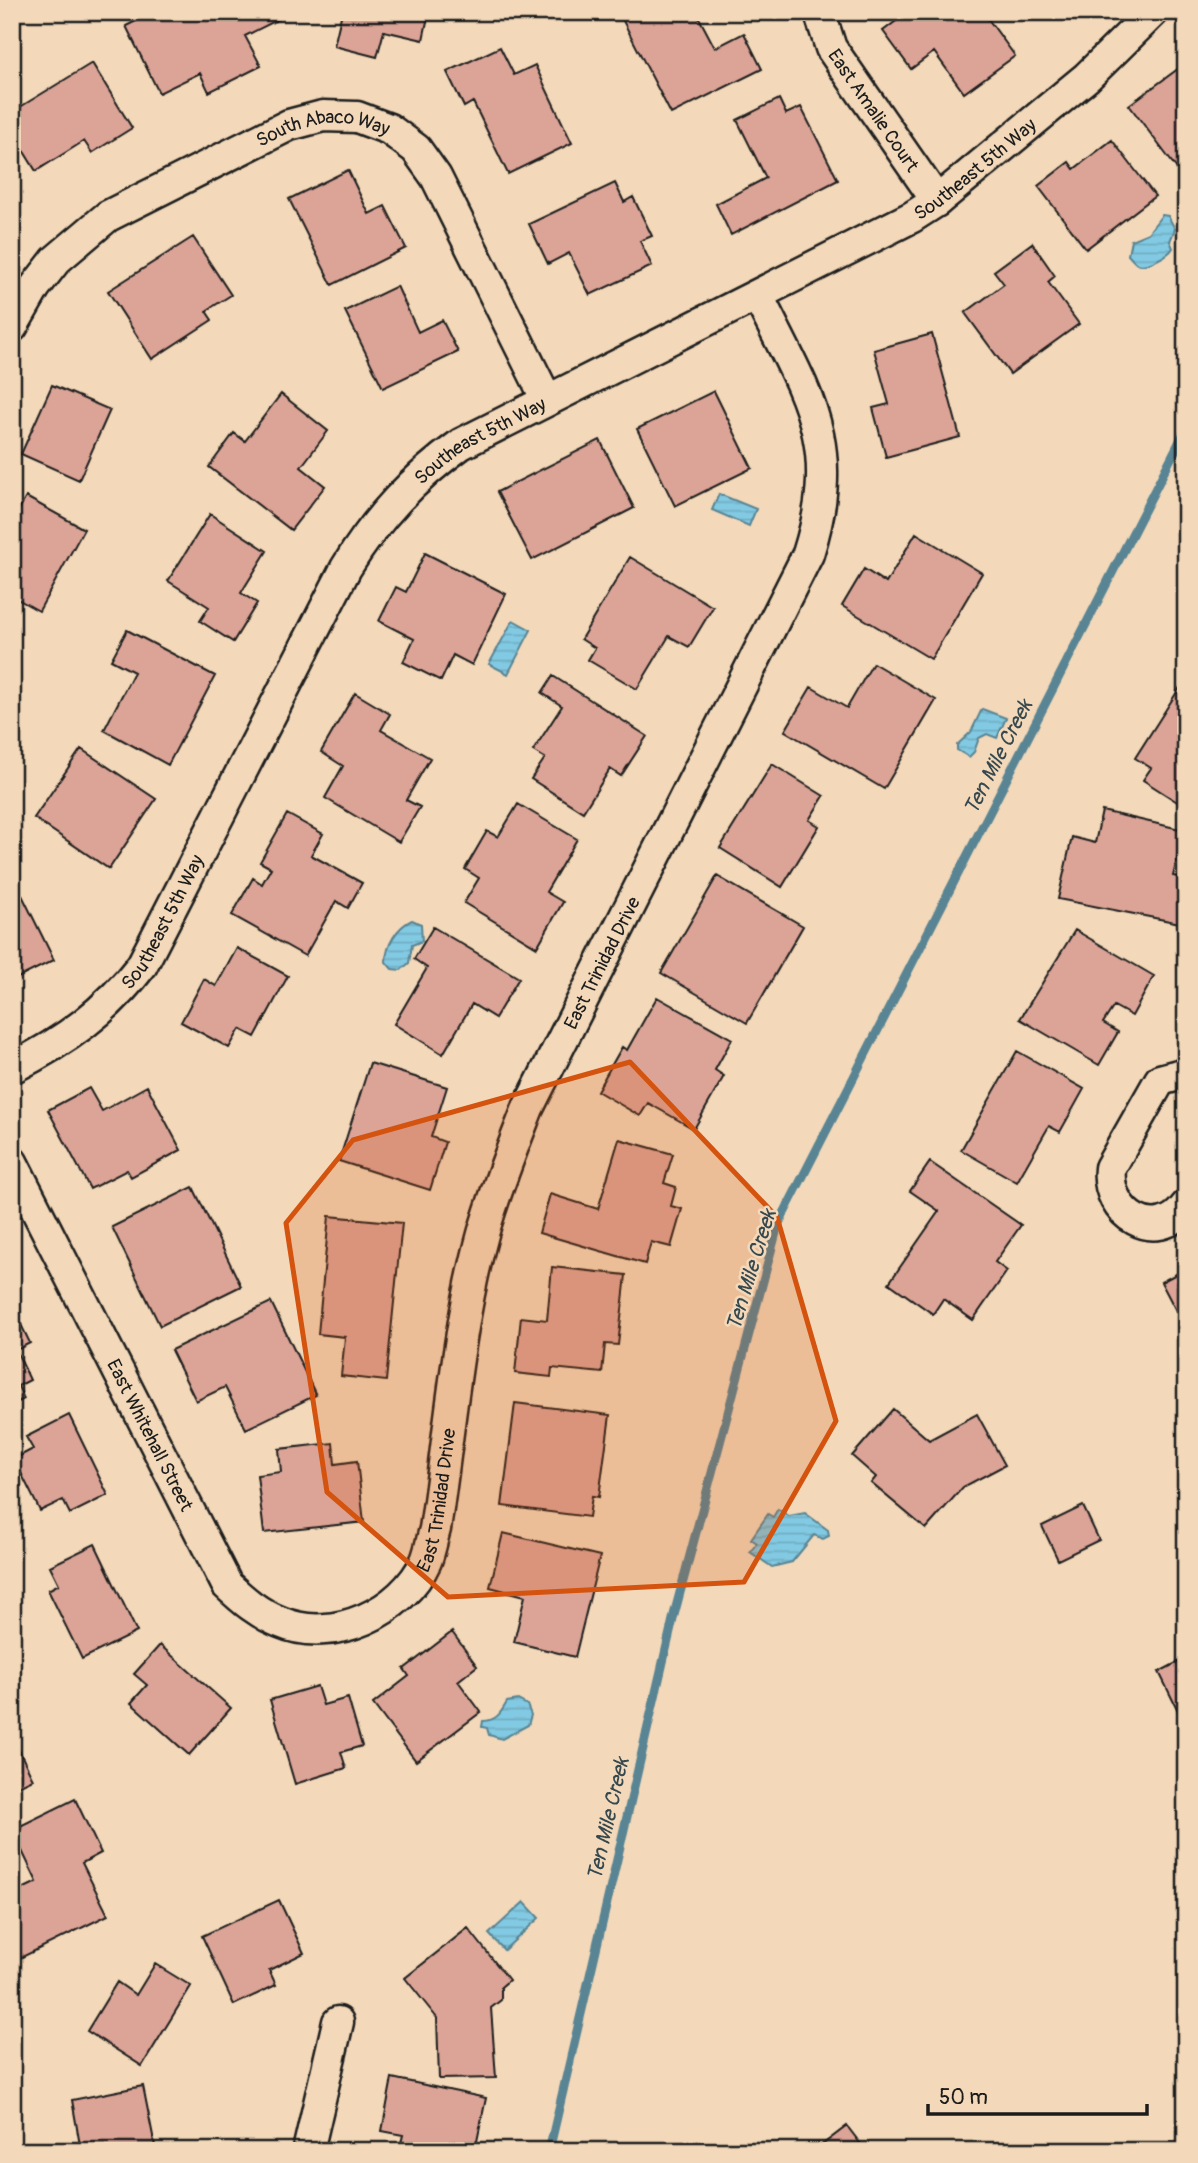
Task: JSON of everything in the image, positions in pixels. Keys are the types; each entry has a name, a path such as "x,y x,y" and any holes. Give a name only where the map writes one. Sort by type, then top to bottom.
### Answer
{"street":[{"name":"Southeast 5th Way","path":"12,1068 70,1037 97,1016 142,965 346,568 384,512 433,464 461,444 912,218 937,201 1087,77 1153,12"},
{"name":"East Amalie Court","path":"819,14 831,48 937,201"},
{"name":"South Abaco Way","path":"12,327 35,287 56,260 108,216 289,125 323,116 357,117 389,129 416,149 436,177 547,400"},
{"name":"East Trinidad Drive","path":"350,1625 381,1612 407,1590 426,1561 435,1529 469,1301 483,1235 503,1171 528,1108 808,554 819,521 824,486 823,452 816,419 758,296"},
{"path":"1186,1073 1160,1080 1110,1168 1109,1183 1112,1197 1120,1209 1145,1223 1172,1218 1186,1206"},
{"name":"East Whitehall Street","path":"12,1162 227,1585 251,1608 282,1623 315,1630 350,1625"},
{"path":"308,2151 338,2022"}],"highlighted area":[{"path":"630,1062 777,1217 836,1421 744,1582 448,1597 327,1492 286,1223 353,1140"}],"water":[{"path":"1162,215 1168,216 1175,229 1170,241 1173,248 1157,260 1137,264 1128,255 1131,240 1148,233"},
{"path":"719,494 756,509 749,526 712,510"},
{"path":"513,620 531,630 508,674 489,664"},
{"path":"982,709 1006,718 997,738 987,734 979,738 969,757 957,750 957,745 971,732"},
{"path":"412,920 421,924 422,941 412,945 409,963 401,970 392,969 386,962 390,943 397,932"},
{"path":"778,1509 789,1516 805,1513 828,1530 829,1536 823,1539 814,1535 792,1562 772,1567 750,1552 757,1543 751,1539 768,1514 773,1517"},
{"path":"518,1700 527,1705 531,1715 528,1725 502,1739 489,1735 487,1728 482,1727 483,1721 498,1716 507,1702"},
{"path":"524,1902 539,1918 504,1950 489,1934"}],"building":[{"path":"154,12 220,12 223,17 233,12 278,12 281,18 245,36 261,66 209,92 200,73 159,93 126,26"},
{"path":"342,12 429,12 423,40 384,31 377,57 334,46"},
{"path":"625,12 696,12 715,48 744,33 762,69 671,114 620,15"},
{"path":"908,12 983,12 1015,56 964,93 934,52 911,69 883,31"},
{"path":"500,47 514,75 535,65 572,143 508,174 473,102 464,107 447,72"},
{"path":"92,63 132,128 92,153 84,141 36,171 12,132 12,112"},
{"path":"1186,63 1186,163 1177,169 1129,105"},
{"path":"779,99 786,114 801,107 838,180 731,235 716,204 766,178 737,120"},
{"path":"1112,140 1155,196 1086,249 1038,186 1069,162 1074,169"},
{"path":"348,170 369,214 385,206 406,248 332,285 289,199"},
{"path":"615,183 624,202 633,197 652,236 640,241 652,266 590,295 569,253 548,264 529,224"},
{"path":"193,237 231,295 206,311 212,320 152,359 108,291"},
{"path":"1032,243 1055,276 1048,282 1079,324 1010,374 965,313 1004,284 994,271"},
{"path":"397,286 418,332 442,320 458,352 383,388 345,311"},
{"path":"932,334 960,437 886,457 873,408 889,404 874,350"},
{"path":"52,385 110,410 79,480 21,454"},
{"path":"714,391 752,468 675,506 637,429"},
{"path":"281,394 328,431 301,467 325,486 291,530 209,467 234,433 245,441"},
{"path":"600,440 634,508 532,560 497,492"},
{"path":"26,497 84,529 39,611 12,596 12,522"},
{"path":"210,514 267,551 241,593 257,603 233,642 200,621 209,607 168,581"},
{"path":"916,533 982,573 931,659 842,606 864,569 886,583"},
{"path":"425,553 506,594 472,665 453,655 441,681 403,662 414,639 379,621 396,587 406,592"},
{"path":"630,557 713,607 689,647 669,636 637,689 588,660 595,648 581,639"},
{"path":"127,630 215,676 168,765 104,730 134,672 111,660"},
{"path":"873,663 936,700 884,789 785,731 811,687 847,708"},
{"path":"553,676 647,736 621,776 610,769 583,812 531,779 545,758 533,751 562,706 542,693"},
{"path":"1184,681 1186,799 1182,805 1143,780 1151,768 1135,758"},
{"path":"355,693 390,714 381,730 430,758 406,800 420,807 399,842 325,798 343,766 321,752"},
{"path":"81,749 156,799 109,869 34,818"},
{"path":"772,764 824,796 809,820 819,826 782,887 720,848"},
{"path":"518,804 577,839 546,892 563,902 537,947 464,903 479,878 465,869 487,831 498,837"},
{"path":"1102,811 1184,830 1173,876 1186,879 1185,924 1058,899 1072,837 1095,843"},
{"path":"287,814 323,834 311,855 362,883 348,908 336,901 305,956 232,915 253,878 262,884 271,868 260,862"},
{"path":"717,876 803,926 747,1023 661,973"},
{"path":"17,885 54,960 12,981 12,887"},
{"path":"433,927 519,978 495,1018 472,1004 443,1054 394,1024 427,968 414,959"},
{"path":"1075,930 1154,976 1132,1016 1114,1006 1103,1023 1118,1032 1099,1065 1020,1019"},
{"path":"237,948 288,976 255,1037 240,1029 229,1048 181,1022 204,979 216,986"},
{"path":"657,997 732,1039 715,1070 724,1076 694,1129 648,1103 640,1116 597,1091 622,1047 627,1050"},
{"path":"1017,1051 1084,1089 1060,1132 1049,1126 1017,1182 961,1150"},
{"path":"370,1063 447,1087 431,1137 445,1142 430,1190 339,1161"},
{"path":"147,1086 181,1150 131,1177 127,1170 90,1189 48,1110 89,1088 102,1111"},
{"path":"619,1139 673,1154 664,1183 676,1187 671,1206 682,1209 671,1247 651,1242 645,1264 539,1233 550,1194 598,1209"},
{"path":"930,1162 1021,1225 995,1262 1007,1271 973,1320 943,1299 933,1314 889,1283 939,1211 910,1191"},
{"path":"193,1187 241,1286 160,1326 112,1227"},
{"path":"329,1216 402,1223 386,1381 341,1376 345,1337 318,1334"},
{"path":"552,1267 626,1275 618,1345 605,1344 602,1373 552,1368 551,1377 515,1373 521,1317 547,1320"},
{"path":"1186,1269 1186,1330 1161,1282"},
{"path":"271,1302 316,1395 246,1429 225,1387 196,1401 171,1350"},
{"path":"13,1308 30,1343 16,1350 30,1380 18,1386 24,1399 12,1405"},
{"path":"515,1403 610,1415 599,1497 592,1496 589,1517 502,1506"},
{"path":"893,1409 929,1440 977,1414 1005,1465 963,1487 926,1529 871,1483 876,1477 852,1456"},
{"path":"69,1415 108,1495 70,1514 63,1500 40,1511 14,1459 33,1449 26,1437"},
{"path":"333,1443 335,1464 357,1461 364,1522 264,1533 257,1475 281,1472 279,1449"},
{"path":"1083,1506 1099,1540 1058,1560 1042,1526"},
{"path":"503,1533 600,1556 575,1657 514,1642 525,1596 490,1587"},
{"path":"95,1544 137,1632 82,1659 48,1590 59,1584 50,1566"},
{"path":"452,1632 477,1666 458,1681 481,1712 416,1761 373,1704 409,1676 404,1669"},
{"path":"160,1645 231,1708 189,1755 131,1703 147,1685 134,1674"},
{"path":"1186,1658 1186,1727 1159,1672"},
{"path":"317,1686 323,1705 348,1698 362,1746 341,1752 346,1768 295,1784 270,1700"},
{"path":"12,1736 33,1779 12,1789"},
{"path":"75,1799 101,1853 82,1863 108,1915 12,1962 12,1894 37,1882 12,1830"},
{"path":"279,1900 304,1953 269,1970 276,1985 234,2005 202,1936"},
{"path":"468,1928 509,1980 501,1987 501,2000 491,2008 496,2078 439,2079 437,2018 405,1978"},
{"path":"155,1964 191,1986 142,2066 87,2031 117,1982 136,1995"},
{"path":"392,2078 486,2098 475,2151 399,2151 403,2135 382,2131"},
{"path":"143,2086 156,2151 81,2151 72,2100"},
{"path":"847,2126 866,2151 814,2151"}],"waterway":[{"name":"Ten Mile Creek","path":"549,2151 674,1615 778,1225 1186,429"}]}
